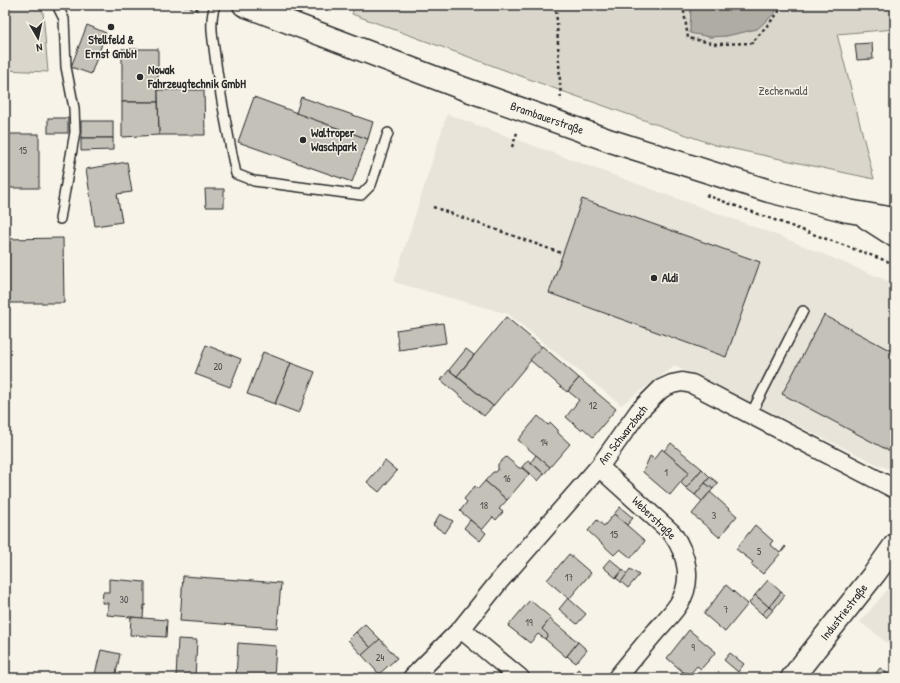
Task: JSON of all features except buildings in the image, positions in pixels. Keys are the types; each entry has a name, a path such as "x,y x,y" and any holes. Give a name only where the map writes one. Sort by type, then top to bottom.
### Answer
{"main road":[{"name":"Brambauerstraße","path":"244,5 454,85 611,141 769,191 857,212 895,219"},
{"name":"Brambauerstraße","path":"857,212 895,236"},
{"name":"Industriestraße","path":"792,678 895,545"}],"street":[{"name":"Am Schwarzbach","path":"412,678 461,629 502,579 599,467 639,411 661,389 672,384 682,382 692,384 809,446 895,489"},
{"name":"Weberstraße","path":"599,467 672,533 680,543 687,566 686,586 679,604 616,678"},
{"path":"461,629 520,678"}],"lane":[{"path":"57,5 64,19 66,67 74,108 75,132 60,219"},
{"path":"215,5 212,14 211,27 223,115 236,174 254,181 361,195 371,185 388,133"},
{"path":"751,414 803,311"}],"path":[{"path":"553,120 562,99 556,5"},
{"path":"683,5 688,38 716,44 752,43 778,13 782,5"},
{"path":"512,147 520,127"},
{"path":"433,207 561,253"}],"shaded area":[{"path":"691,5 778,5 775,13 757,29 726,36 710,37 690,33"},
{"path":"447,114 782,237 895,284 895,470 881,466 675,366 621,405 508,314 394,282"},
{"path":"895,581 895,649 860,622"}],"green space":[{"path":"5,5 39,5 43,12 48,72 5,70"},
{"name":"Zechenwald","path":"355,5 691,5 690,33 710,37 726,36 757,29 775,13 778,5 895,5 895,29 837,34 874,179 715,145 556,89 352,14"}],"place":[{"name":"Stellfeld & Ernst GmbH","path":"111,27"},
{"name":"Nowak Fahrzeugtechnik GmbH","path":"140,77"},
{"name":"Waltroper Waschpark","path":"303,140"},
{"name":"Aldi","path":"654,278"}]}
